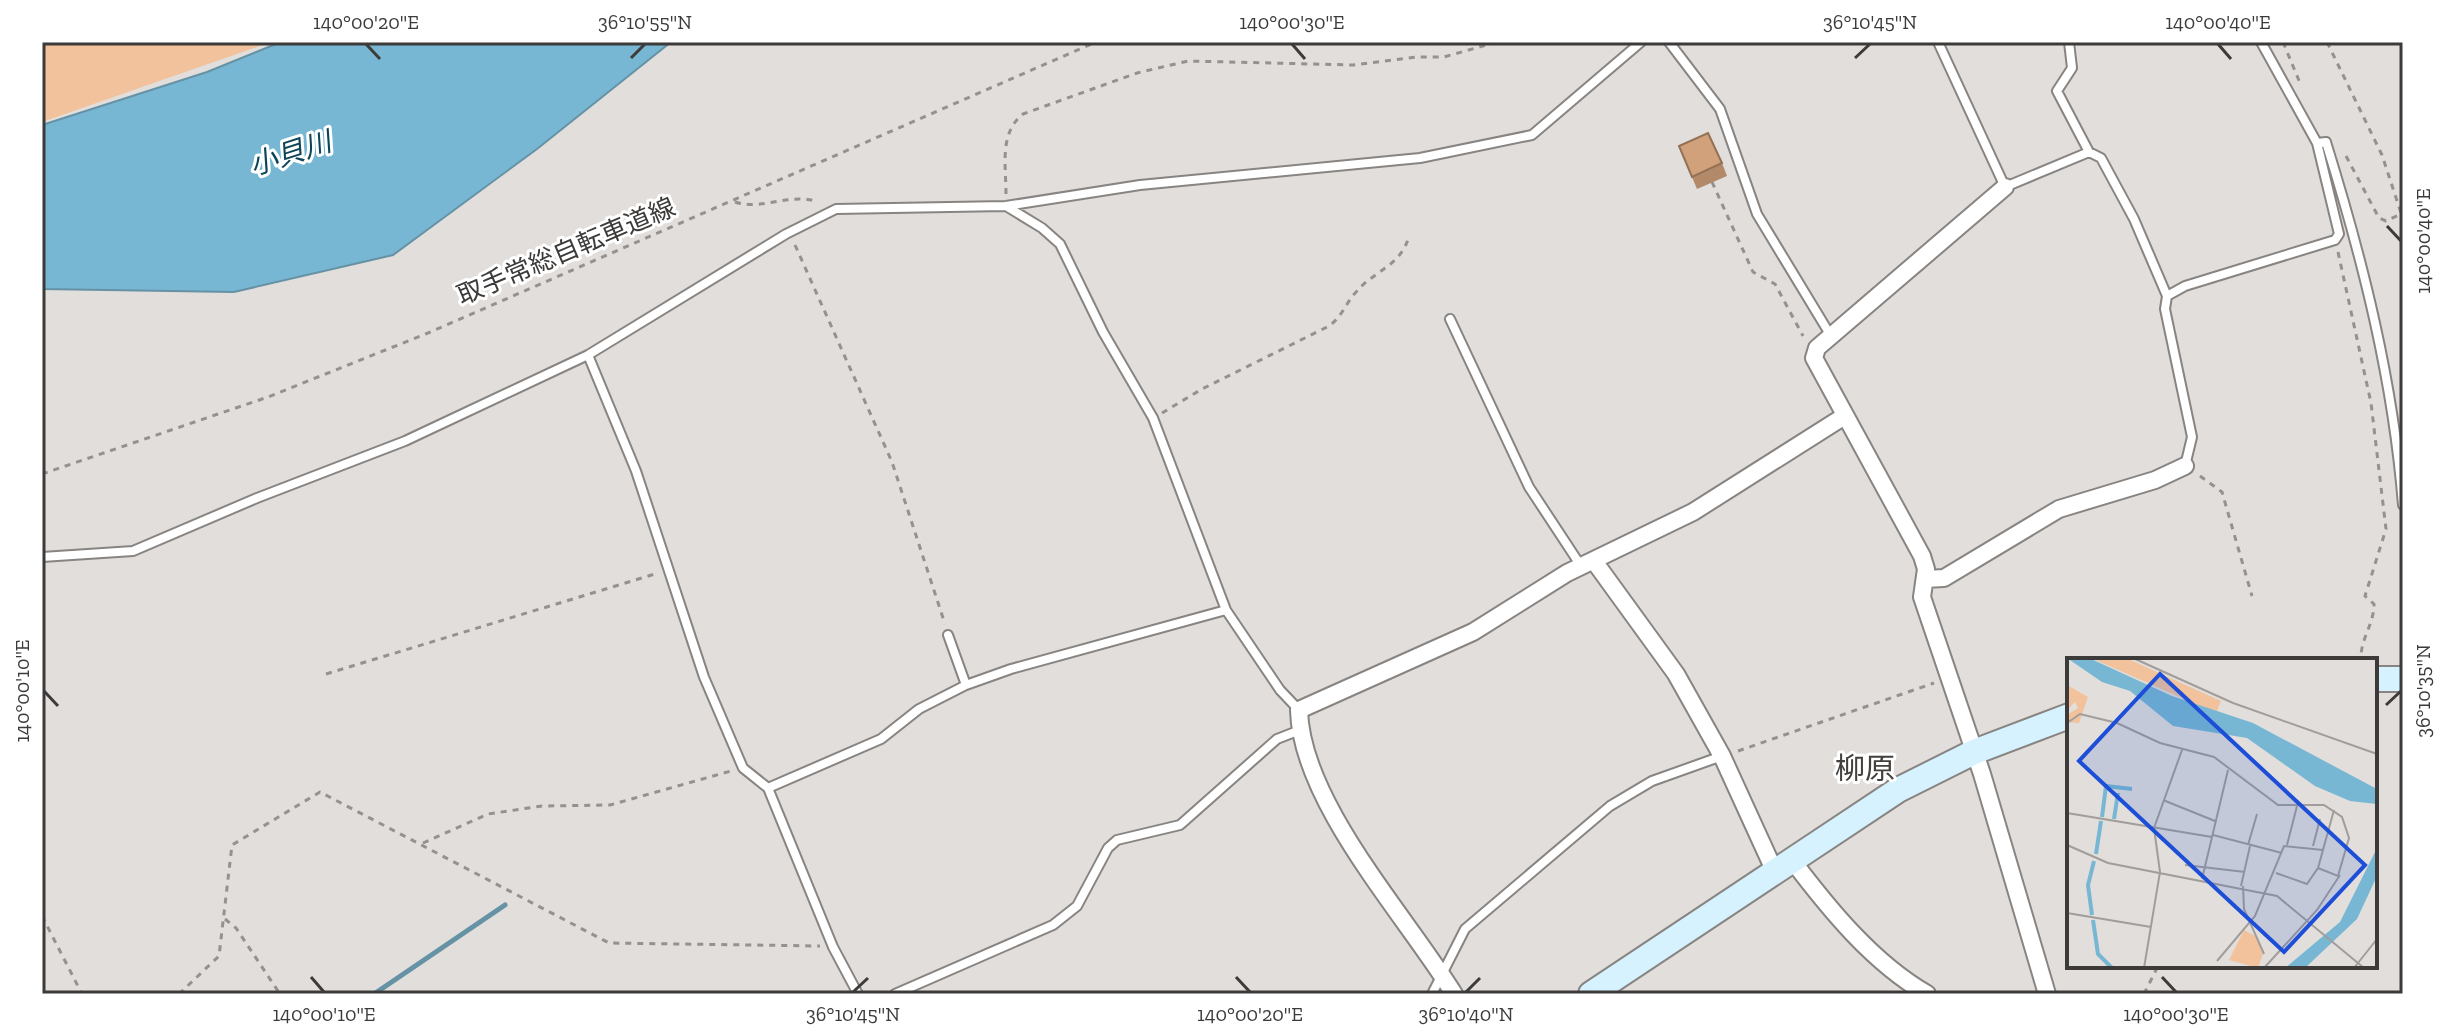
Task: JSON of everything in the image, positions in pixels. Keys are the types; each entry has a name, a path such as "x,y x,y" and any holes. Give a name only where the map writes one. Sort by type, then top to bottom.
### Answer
{"street":[{"path":"2005,187 1817,348 1814,358 1843,417 1922,556 1925,579 1922,597 1974,752 2047,994"},
{"path":"1454,994 1330,806 1308,761 1300,730 1299,710 1473,632 1588,564 1693,512 1843,417"},
{"path":"1925,579 1944,578 2059,509 2155,480 2185,466"},
{"path":"1588,564 1676,674 1783,866 1820,897 1899,977 1927,994"},
{"path":"2377,679 2403,679"},
{"path":"1591,994 1898,790 1974,752 2067,717"}],"lane":[{"path":"42,557 133,551 257,498 405,441 588,355 786,234 836,209 1006,206 1140,185 1420,158 1532,135 1641,42"},
{"path":"1669,42 1720,109 1757,214 1831,336"},
{"path":"1938,42 2005,187 2089,152"},
{"path":"2069,42 2072,68 2057,91 2089,152 2101,158 2121,194 2167,296 2165,309 2192,437 2185,466"},
{"path":"2261,42 2321,143 2356,241 2377,328 2397,435 2403,505"},
{"path":"2167,296 2185,286 2335,240 2339,234 2321,143"},
{"path":"1006,206 1042,228 1060,244 1103,332 1153,418 1226,610 1280,690 1299,710"},
{"path":"1450,319 1529,487 1588,564"},
{"path":"588,355 631,457 704,677 743,768 768,788 833,947 858,994"},
{"path":"768,788 881,739 919,709 966,685 1011,669 1226,610"},
{"path":"948,635 966,685"},
{"path":"895,994 1053,925 1077,906 1108,848 1117,840 1180,825 1277,739 1300,730"},
{"path":"1432,994 1455,946 1474,921 1610,806 1652,781 1722,756"}],"path":[{"name":"取手常総自転車道線","path":"42,474 268,397 428,333 1096,42"},
{"path":"1006,206 1006,132 1012,122 1023,114 1137,73 1188,61 1353,65 1444,57 1497,42"},
{"path":"2283,42 2306,95"},
{"path":"2321,143 2339,145 2379,218 2386,221 2403,215 2382,155 2327,42"},
{"path":"1712,182 1753,272 1775,284 1814,358"},
{"path":"733,201 744,205 797,197 836,209"},
{"path":"786,234 793,241 892,462 948,635"},
{"path":"1153,418 1202,389 1339,319 1356,291 1405,252 1409,236"},
{"path":"2335,240 2371,403 2386,529 2365,596 2374,604 2374,616 2361,642 2361,658"},
{"path":"2185,466 2222,492 2252,596"},
{"path":"326,674 667,570"},
{"path":"1722,756 1802,732 1949,678"},
{"path":"423,843 488,814 542,806 610,805 743,768"},
{"path":"179,994 219,956 232,845 320,792 423,843 609,943 833,947"},
{"path":"42,916 82,994"},
{"path":"225,919 236,928 280,994"},
{"path":"2144,994 2157,968"}],"shaded area":[{"path":"42,42 271,42 42,122"}],"water":[{"name":"小貝川","path":"281,42 671,42 537,149 393,255 234,292 42,289 42,125 207,72"}],"building":[{"path":"1708,133 1722,163 1692,177 1679,146"}],"waterway":[{"path":"374,994 505,905"}],"district":[{"name":"柳原","path":"1865,769"}]}
